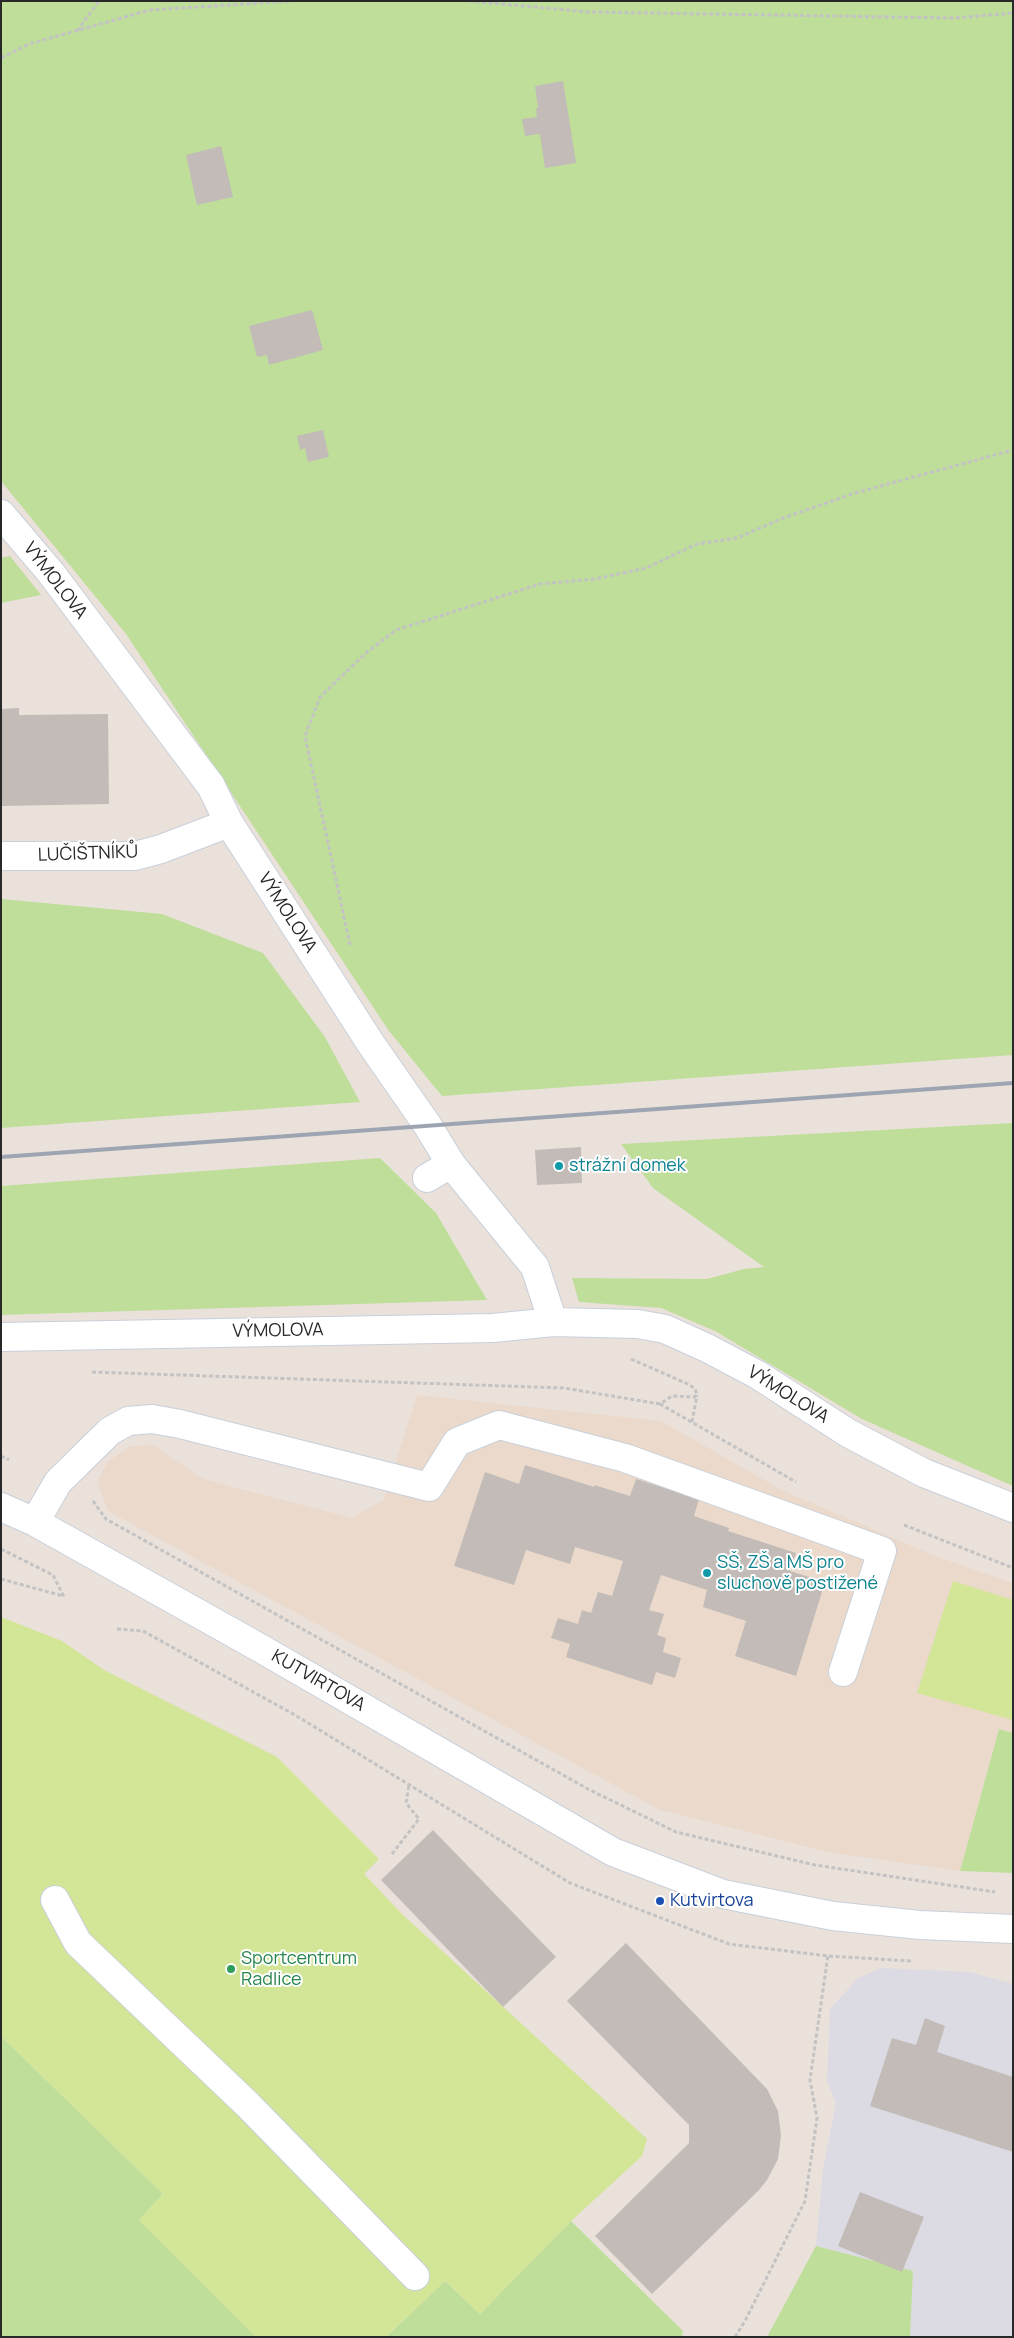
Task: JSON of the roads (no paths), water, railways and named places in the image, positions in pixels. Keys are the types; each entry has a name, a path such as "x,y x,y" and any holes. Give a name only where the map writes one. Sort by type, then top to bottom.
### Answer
{"street":[{"name":"VÝMOLOVA","path":"1,514 51,573 211,786 229,822 371,1044 428,1126 451,1164 535,1267 553,1322"},
{"name":"LUČIŠTNÍKŮ","path":"1,856 135,856 162,849 229,822"},
{"path":"427,1178 451,1164"},
{"name":"VÝMOLOVA","path":"1,1337 493,1328 553,1322 638,1324 665,1329 707,1348 758,1374 848,1432 924,1473 1013,1508"},
{"path":"35,1522 58,1482 110,1431 128,1421 152,1419 180,1424 429,1486 457,1442 499,1425 626,1458 882,1551 843,1672"},
{"name":"KUTVIRTOVA","path":"1,1507 35,1522 268,1653 612,1852 723,1894 833,1916 920,1925 1013,1929"},
{"path":"55,1900 78,1943 248,2105 415,2276"}],"railway":[{"path":"1,1157 1013,1083"}],"place":[{"name":"strážní domek","path":"559,1166"},
{"name":"SŠ, ZŠ a MŠ pro sluchově postižené","path":"707,1573"},
{"name":"Kutvirtova","path":"660,1901"},
{"name":"Sportcentrum Radlice","path":"231,1969"}]}
